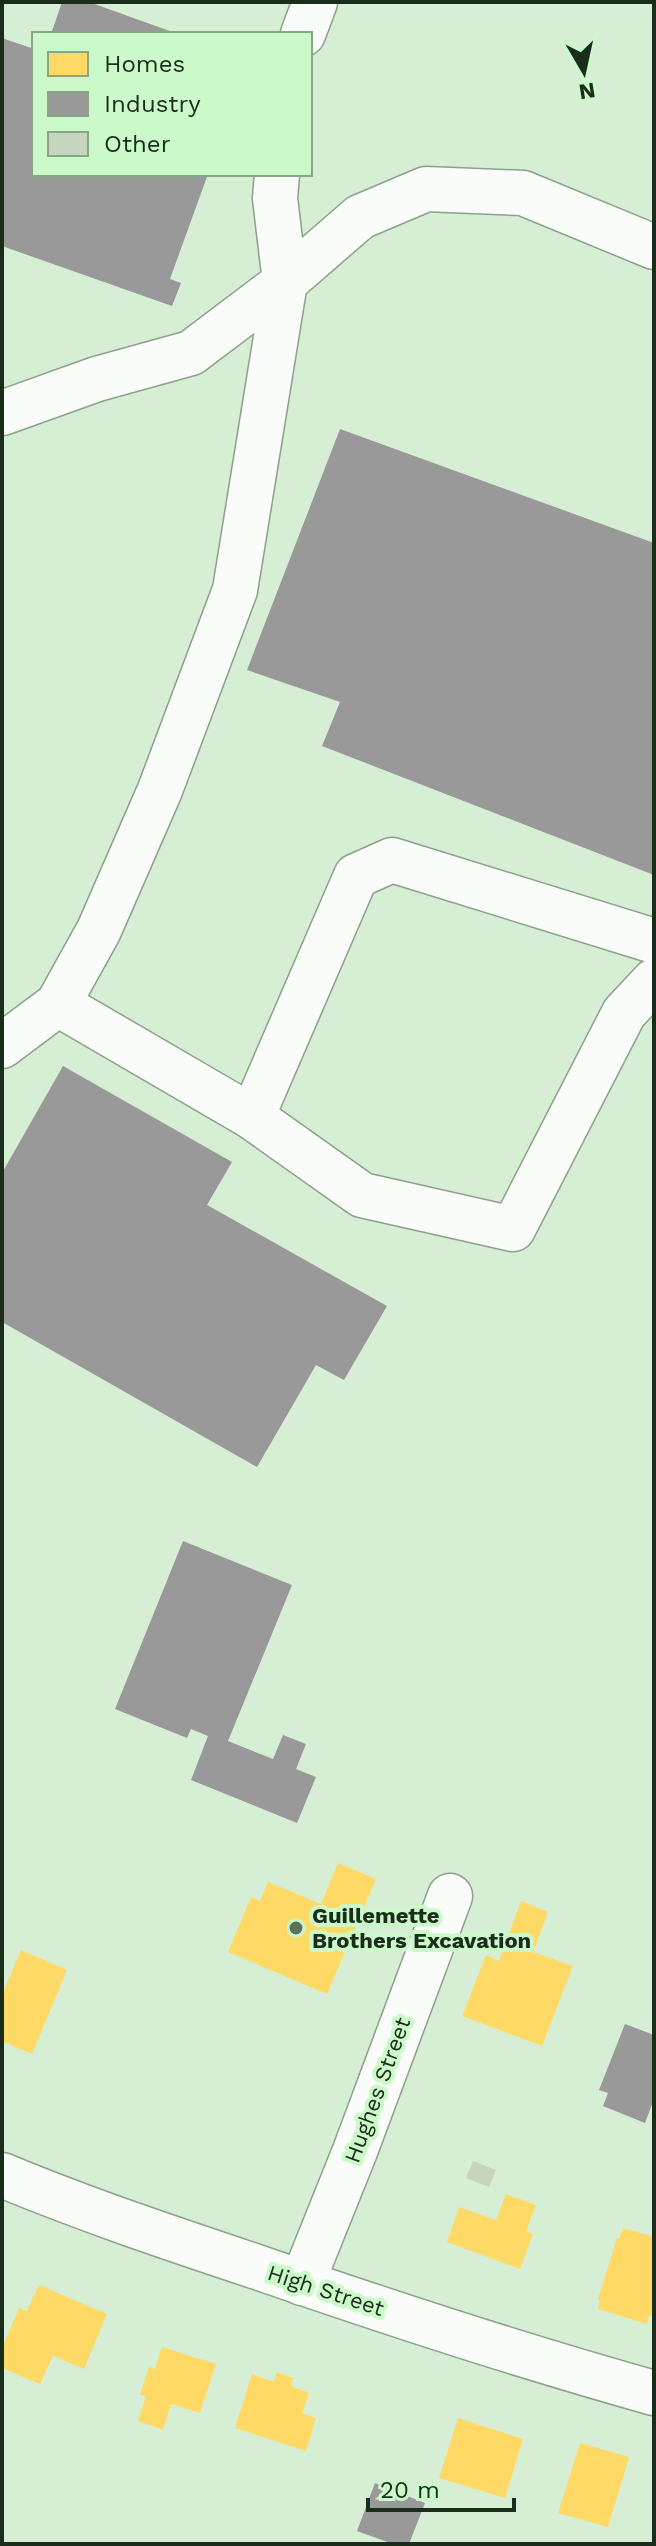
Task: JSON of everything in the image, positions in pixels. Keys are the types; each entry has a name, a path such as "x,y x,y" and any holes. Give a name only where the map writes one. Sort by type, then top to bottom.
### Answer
{"street":[{"path":"304,32 315,2"},
{"path":"2,1046 58,1004 99,930 160,790 235,590 285,282 275,198 277,176"},
{"path":"2,413 97,379 191,353 285,282 360,217 426,189 523,193 654,247"},
{"path":"252,1117 356,876 392,860 654,941"},
{"path":"58,1004 252,1117 362,1195 513,1229 624,1013 654,981"},
{"name":"Hughes Street","path":"302,2283 450,1896"},
{"name":"High Street","path":"2,2175 136,2226 302,2283 516,2354 654,2393"}],"building: Homes":[{"name":"Guillemette Brothers Excavation","path":"338,1863 376,1879 327,1994 228,1952 251,1897 260,1901 268,1882 321,1904"},
{"path":"521,1901 548,1912 533,1952 573,1966 542,2046 462,2016 486,1955 499,1961"},
{"path":"21,1950 67,1970 32,2054 2,2041 2,1995"},
{"path":"506,2194 536,2205 526,2231 533,2234 520,2269 447,2242 459,2207 496,2220"},
{"path":"623,2228 654,2237 654,2312 653,2316 649,2315 647,2324 598,2309 598,2299"},
{"path":"39,2285 107,2314 84,2369 53,2356 40,2384 2,2368 2,2348 19,2308 27,2311"},
{"path":"162,2347 216,2364 200,2413 171,2404 163,2430 138,2421 146,2396 140,2395 149,2367 155,2369"},
{"path":"277,2372 293,2378 291,2386 309,2393 302,2413 316,2418 306,2451 235,2428 252,2374 274,2382"},
{"path":"458,2418 523,2439 505,2498 439,2478"},
{"path":"580,2443 629,2457 608,2527 558,2513"}],"building: Industry":[{"path":"62,2 89,2 172,32 52,32"},
{"path":"2,38 32,48 32,176 207,176 170,279 181,283 172,306 2,246"},
{"path":"340,429 654,543 654,875 322,746 340,702 247,670"},
{"path":"63,1066 232,1162 207,1205 387,1306 344,1380 316,1365 257,1467 2,1322 2,1173"},
{"path":"183,1541 292,1585 228,1741 273,1759 283,1735 306,1744 296,1769 316,1777 297,1823 191,1780 208,1736 191,1729 187,1738 115,1709"},
{"path":"625,2024 654,2035 654,2099 645,2123 603,2106 608,2093 599,2090"},
{"path":"375,2483 425,2503 409,2544 393,2544 357,2531"}],"building: Other":[{"path":"473,2161 496,2170 489,2187 466,2178"}],"place":[{"name":"Guillemette Brothers Excavation","path":"296,1928"}]}
